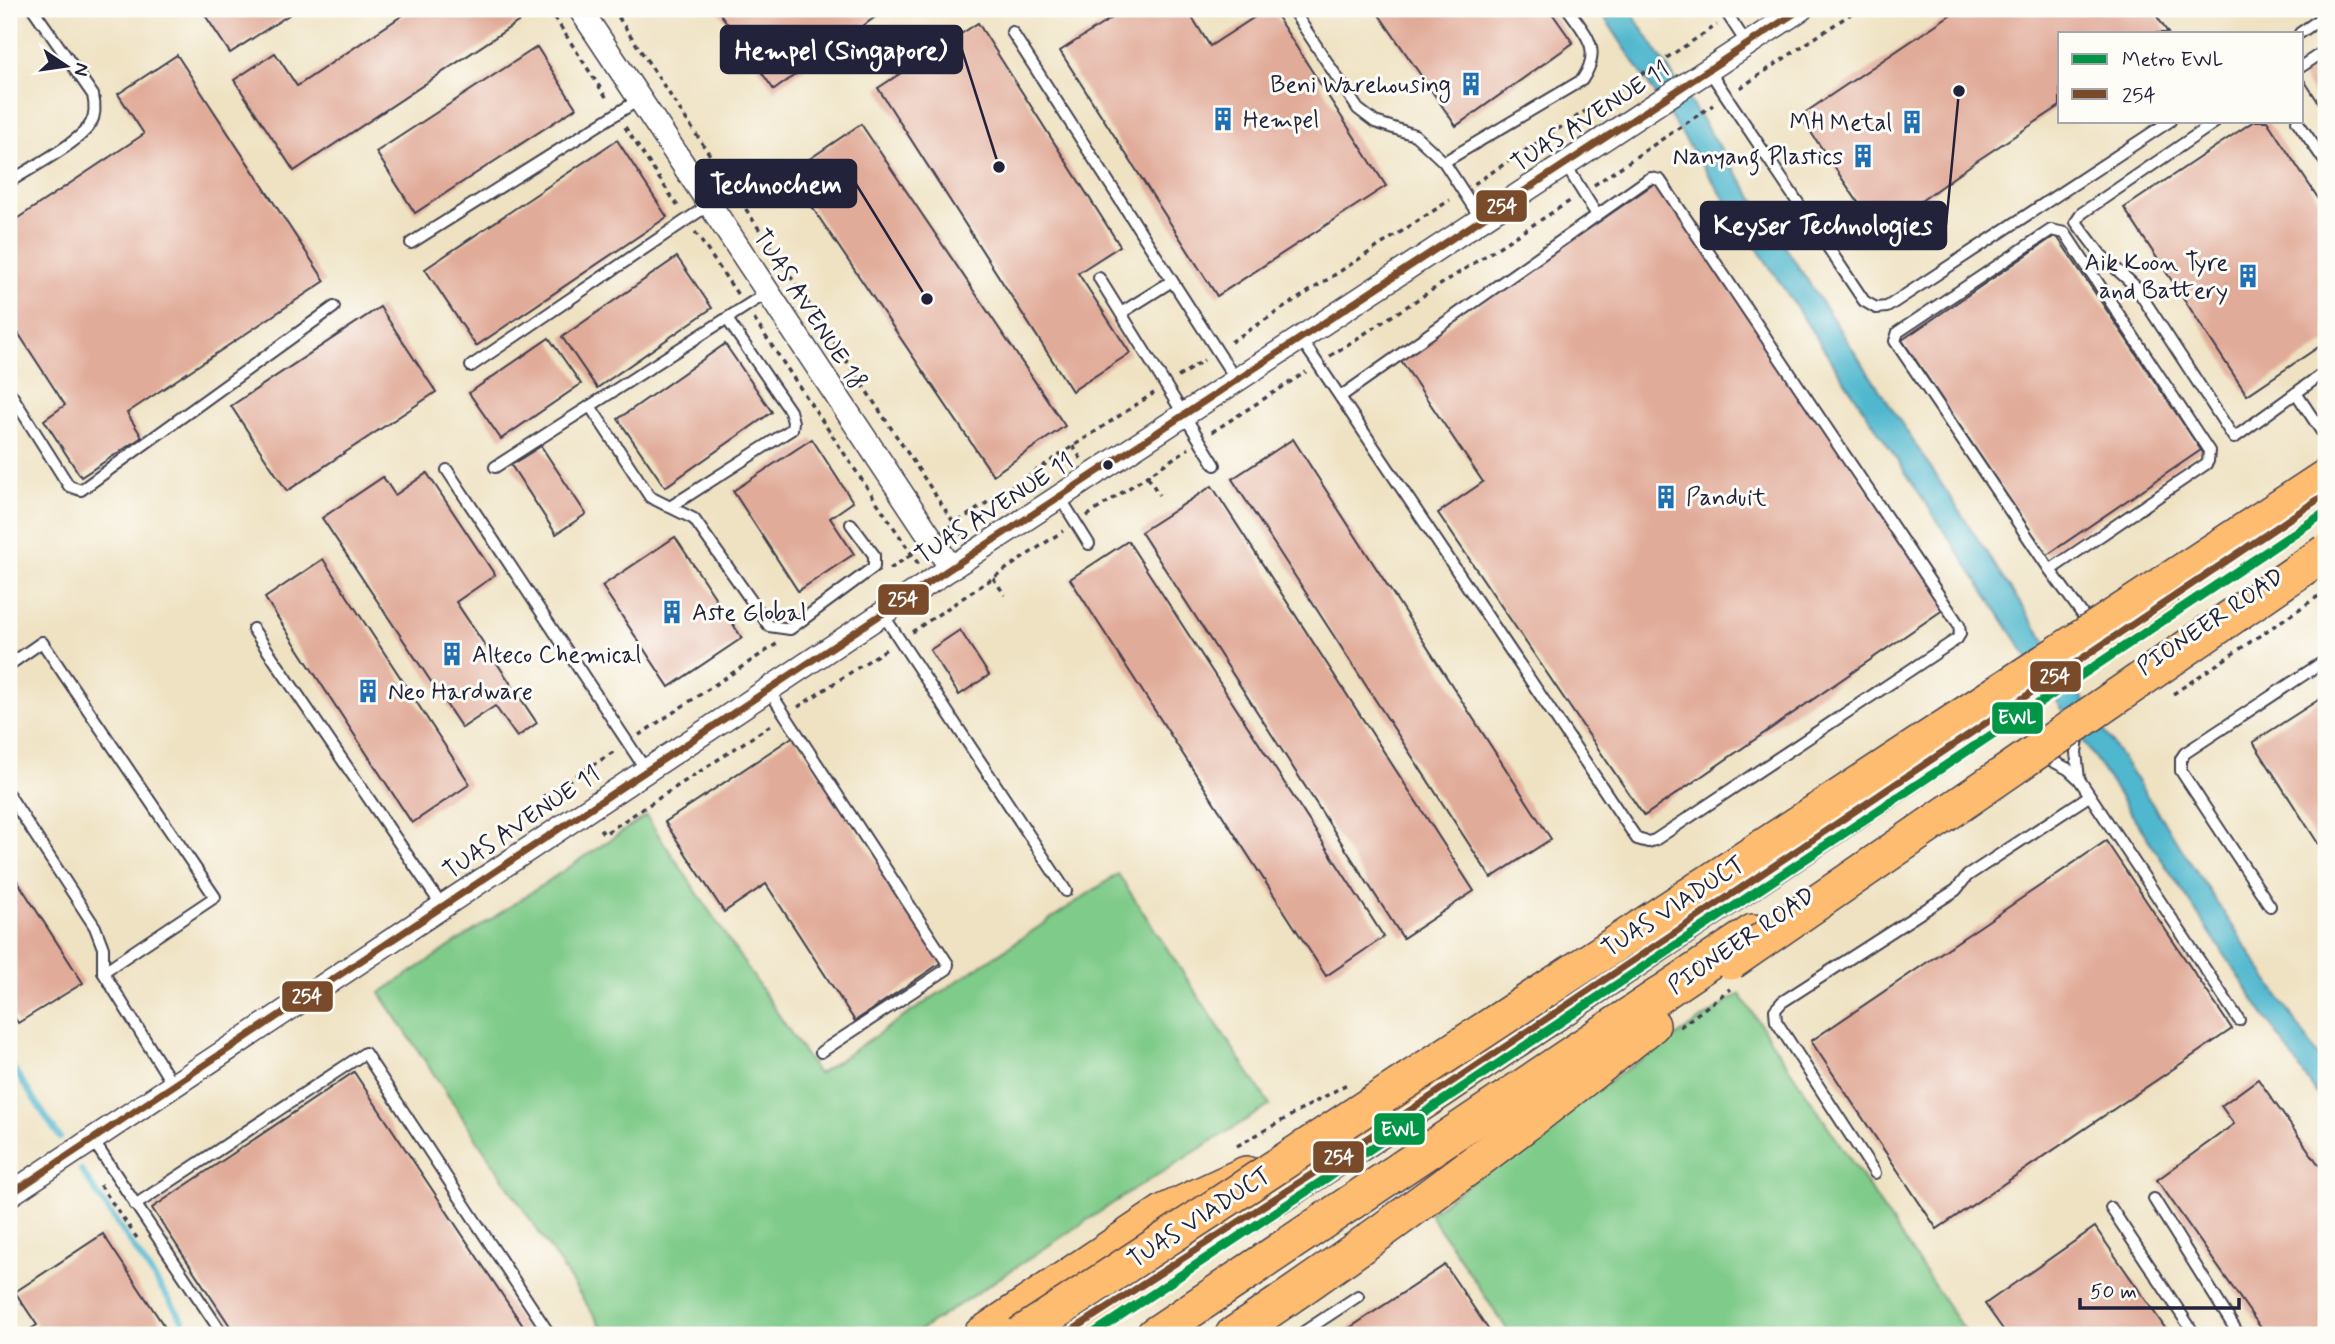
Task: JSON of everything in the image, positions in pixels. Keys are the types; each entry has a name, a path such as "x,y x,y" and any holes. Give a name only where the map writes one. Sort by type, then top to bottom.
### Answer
{"main road":[{"name":"TUAS VIADUCT","path":"1020,1335 2326,477"},
{"name":"PIONEER ROAD","path":"1065,1335 1426,1100 2326,494"},
{"name":"PIONEER ROAD","path":"1154,1335 1401,1171 2326,543"},
{"path":"1233,1335 1336,1266 1555,1102 1731,962 2326,552"},
{"path":"981,1335 1164,1212 1322,1139 1426,1100"}],"street":[{"name":"TUAS AVENUE 18","path":"580,9 951,568"},
{"name":"TUAS AVENUE 11","path":"9,1195 1059,496 1801,9"}],"lane":[{"path":"9,182 82,135 92,122 95,108 93,95 33,9"},
{"path":"1292,9 1358,109 1375,122 1415,135 1444,162 1481,219"},
{"path":"1444,162 1582,80 1593,56 1592,44 1569,9"},
{"path":"1727,13 1747,44"},
{"path":"2301,32 2326,15"},
{"path":"1012,32 1236,380"},
{"path":"2304,65 2326,50"},
{"path":"1708,69 1864,301 1877,308 1887,307 2168,122"},
{"path":"411,243 640,99"},
{"path":"2298,122 2326,163"},
{"path":"2214,123 2082,213 2076,222 2101,255 2135,286 2234,438 2326,371"},
{"path":"1565,163 1597,215"},
{"path":"1300,338 1637,839 1643,842 1655,840 1960,634 1959,625 1660,180 1647,180 1340,397"},
{"path":"471,366 710,205"},
{"path":"2050,570 2206,464 2209,456 2209,452 2065,233 2056,230 2051,230 1898,332 1895,341 2050,570 2085,617 2101,646"},
{"path":"1099,278 1215,465"},
{"path":"1121,313 1172,281"},
{"path":"495,467 768,292"},
{"path":"9,391 69,486 81,490 334,307"},
{"path":"670,507 792,429 790,411 727,319"},
{"path":"2296,393 2326,438"},
{"path":"590,407 650,497 694,519 769,626 790,629 874,567 874,555 851,524"},
{"path":"447,470 646,770"},
{"path":"1059,496 1089,544"},
{"path":"883,613 1066,891"},
{"path":"253,629 442,906"},
{"path":"9,664 42,642 215,897 103,972"},
{"path":"2270,906 2181,771 2180,765 2185,753 2326,660"},
{"path":"768,689 948,964 947,969 821,1052"},
{"path":"2079,779 2076,752 2082,708"},
{"path":"2025,747 2068,769 2079,779 2239,1020"},
{"path":"9,795 95,927 103,948 103,972 173,1085"},
{"path":"1875,1173 1776,1021 1775,1010 1782,1002 1956,890 1967,876 2089,796"},
{"path":"135,1205 365,1053 550,1335"},
{"path":"92,1139 223,1335"},
{"path":"2154,1199 2239,1335"},
{"path":"2111,1208 2195,1335"},
{"path":"1299,1335 1357,1296"}],"path":[{"path":"612,9 974,553"},
{"path":"585,811 604,834 1858,9"},
{"path":"889,569 1463,191 1727,13"},
{"path":"1148,477 1159,495"},
{"path":"993,578 1005,595"},
{"path":"2173,694 2326,591"},
{"path":"564,825 544,796 787,637"}],"green space":[{"path":"646,816 818,1074 1118,874 1270,1105 1130,1192 913,1335 607,1335 380,993"},
{"path":"1740,994 1967,1335 1511,1335 1429,1213 1606,1083"}],"water":[{"path":"1599,9 1629,9 2326,1068 2326,1108"}],"building":[{"path":"201,9 298,9 230,53"},
{"path":"412,9 531,9 533,12 294,171 234,80 275,53 297,86"},
{"path":"717,9 874,9 878,15 774,90"},
{"name":"Hempel","path":"1126,9 1187,9 1210,46 1267,9 1272,9 1386,186 1217,296 1060,51"},
{"name":"Beni Warehousing","path":"1375,9 1549,9 1573,43 1456,126"},
{"path":"1959,9 2152,9 2167,32 2058,32 2058,107 1975,162 1878,232 1800,116"},
{"path":"978,23 1120,246 1078,273 1130,353 1072,391 878,88"},
{"path":"537,47 576,108 415,213 376,152"},
{"path":"177,55 325,281 127,413 142,437 81,477 44,420 65,405 9,319 9,224 144,134 118,94"},
{"path":"2326,56 2326,114 2304,80 2304,72"},
{"name":"Aik Koon Tyre and Battery","path":"2253,122 2268,122 2326,210 2326,342 2247,395 2124,208"},
{"path":"861,124 1065,426 993,475 789,173"},
{"path":"617,140 667,217 476,346 425,269"},
{"name":"Panduit","path":"1658,181 1947,607 1644,816 1438,513 1483,482 1400,359"},
{"path":"2056,235 2201,450 2047,555 1902,340"},
{"path":"677,257 712,308 597,388 562,337"},
{"path":"380,307 436,392 287,491 231,406"},
{"path":"549,338 581,384 501,439 469,393"},
{"path":"725,344 772,412 665,487 618,419"},
{"path":"812,439 853,502 830,518 854,554 798,591 733,491"},
{"path":"1293,439 1551,839 1491,878 1232,479"},
{"path":"541,446 586,514 556,534 511,465"},
{"name":"Alteco Chemical","path":"427,473 495,575 456,602 537,723 517,737 495,706 462,728 322,518 383,477 395,495"},
{"path":"1212,486 1474,891 1403,938 1141,532"},
{"name":"Aste Global","path":"675,537 742,638 669,687 602,586"},
{"path":"1128,541 1384,937 1326,976 1070,579"},
{"name":"Neo Hardware","path":"323,559 470,784 412,823 265,598"},
{"path":"960,630 989,675 959,695 930,650"},
{"path":"2326,695 2326,845 2321,848 2253,742"},
{"path":"794,736 942,962 855,1021 766,884 724,912 665,822"},
{"path":"2106,841 2232,1029 1937,1229 1811,1041"},
{"path":"9,868 83,983 18,1023 9,1009"},
{"path":"354,1072 529,1335 236,1335 152,1208"},
{"path":"2258,1079 2326,1175 2326,1335 2266,1335 2157,1180 2234,1124 2221,1106"},
{"path":"2095,1227 2170,1335 2007,1335 1985,1304"},
{"path":"103,1234 170,1335 21,1335 37,1325 15,1292"},
{"path":"1445,1265 1492,1335 1339,1335"}],"waterway":[{"path":"9,1062 60,1138"},
{"path":"81,1170 193,1335"}],"metro line":[{"name":"EWL","path":"1091,1335 2326,512"}],"transit line":[{"name":"254","path":"9,1195 951,568 1801,9"},
{"name":"254","path":"1065,1335 1426,1100 2326,494"}],"place":[{"name":"Beni Warehousing","path":"1471,84"},
{"name":"Keyser Technologies","path":"1959,91"},
{"name":"Hempel","path":"1223,119"},
{"name":"MH Metal","path":"1912,122"},
{"name":"Nanyang Plastics","path":"1863,156"},
{"name":"Hempel (Singapore)","path":"999,167"},
{"name":"Aik Koon Tyre and Battery","path":"2248,276"},
{"name":"Technochem","path":"927,299"},
{"name":"Panduit","path":"1666,497"},
{"name":"Aste Global","path":"672,612"},
{"name":"Alteco Chemical","path":"452,654"},
{"name":"Neo Hardware","path":"368,691"}]}
